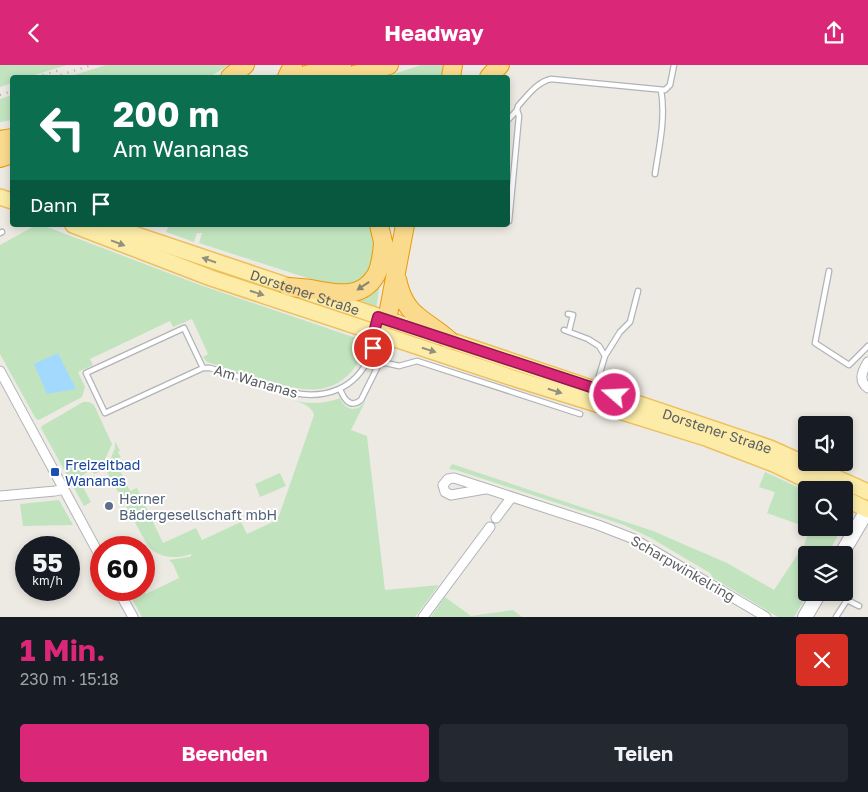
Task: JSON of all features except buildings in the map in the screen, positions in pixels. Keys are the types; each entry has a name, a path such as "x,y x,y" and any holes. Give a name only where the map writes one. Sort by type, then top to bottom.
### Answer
{"highway":[{"path":"233,75 246,65"},
{"path":"306,75 342,65"},
{"path":"355,75 389,65"},
{"path":"491,75 500,65"},
{"path":"379,330 386,265 384,244 380,227"},
{"path":"379,330 396,275 405,227"},
{"path":"288,287 340,294 358,290 368,284 376,275 384,244"},
{"path":"396,275 402,295 411,312 436,328 450,341"}],"main road":[{"name":"Dorstener Straße","path":"78,227 211,278 770,448 868,492"},
{"name":"Dorstener Straße","path":"113,227 288,287 379,330 450,341 774,464 809,481"},
{"path":"846,546 868,510 853,502"},
{"path":"805,617 815,601"}],"street":[{"path":"868,362 862,375 864,385 868,389"},
{"path":"0,371 90,537"},
{"path":"0,496 64,489"},
{"name":"Scharpwinkelring","path":"484,489 598,525 634,539 654,549 766,617"},
{"path":"496,518 511,498"},
{"path":"423,617 490,527"},
{"path":"124,601 133,617"}],"lane":[{"path":"510,118 518,106 539,84 551,79 665,90 670,85 674,65"},
{"path":"655,174 664,104 661,90"},
{"path":"510,210 519,116 517,110"},
{"path":"829,271 815,343 849,365 868,346"},
{"path":"593,395 605,357 620,332 630,323 638,291"},
{"path":"568,314 572,315 567,331 588,339 599,346 605,357"},
{"path":"184,328 203,368 105,413 86,373 184,328"},
{"name":"Am Wananas","path":"203,368 210,368 306,395 327,394 348,385 360,373 366,365 379,330"},
{"path":"340,389 347,402 357,403 361,400 380,364 386,363 399,366 417,361 580,414"},
{"path":"836,617 847,599 859,606"}],"green space":[{"path":"0,65 67,65 34,75 10,75 10,84 0,87"},
{"path":"106,65 229,65 212,75 74,75"},
{"path":"421,65 450,65 448,75 391,75"},
{"path":"10,96 10,120 0,122 0,99"},
{"path":"32,227 47,227 200,285 359,339 364,343 362,354 352,371 342,380 331,386 320,389 296,388 207,362 203,357 208,354 192,319 173,327 170,321 90,359 93,365 78,372 85,387 82,397 39,420 36,419 0,354 0,245"},
{"path":"168,227 371,227 375,244 370,270 359,282 346,285 323,283 199,243 202,233 197,233 194,242 166,232"},
{"path":"382,271 376,309 341,298"},
{"path":"340,398 345,405 354,409 365,402 351,430 367,436 385,590 439,585 415,617 142,617 133,601 155,601 155,590 179,578 173,564 169,560 189,557 191,554 180,557 163,556 155,552 155,536 142,536 106,470 115,448 115,441 121,457 115,460 130,491 137,488 163,543 196,528 202,540 241,522 247,534 277,520 276,517 279,516 314,415 307,406 288,399 314,403"},
{"path":"83,402 89,402 94,405 112,444 102,466 102,471 94,474 91,470 78,478 91,502 84,506 41,428"},
{"path":"452,464 653,531 727,563 774,590 798,554 798,601 803,601 794,617 778,617 713,578 710,573 651,538 624,525 449,469"},
{"path":"765,472 798,487 798,524 767,513 775,492 759,487"},
{"path":"280,473 286,486 260,497 255,484"},
{"path":"59,500 73,525 23,526 20,504"},
{"path":"807,536 838,536 832,546 803,546"},
{"path":"445,597 471,616 513,610 522,617 431,617"}],"water":[{"path":"58,353 76,389 47,394 34,364"}],"railway":[{"path":"60,75 92,65"},
{"path":"43,75 60,70"},
{"path":"0,95 10,92"}],"place":[{"name":"Freizeitbad Wananas","path":"55,472"},
{"name":"Herner Bädergesellschaft mbH","path":"109,506"}],"route":[{"path":"373,348 374,332 378,317 615,395"}]}
